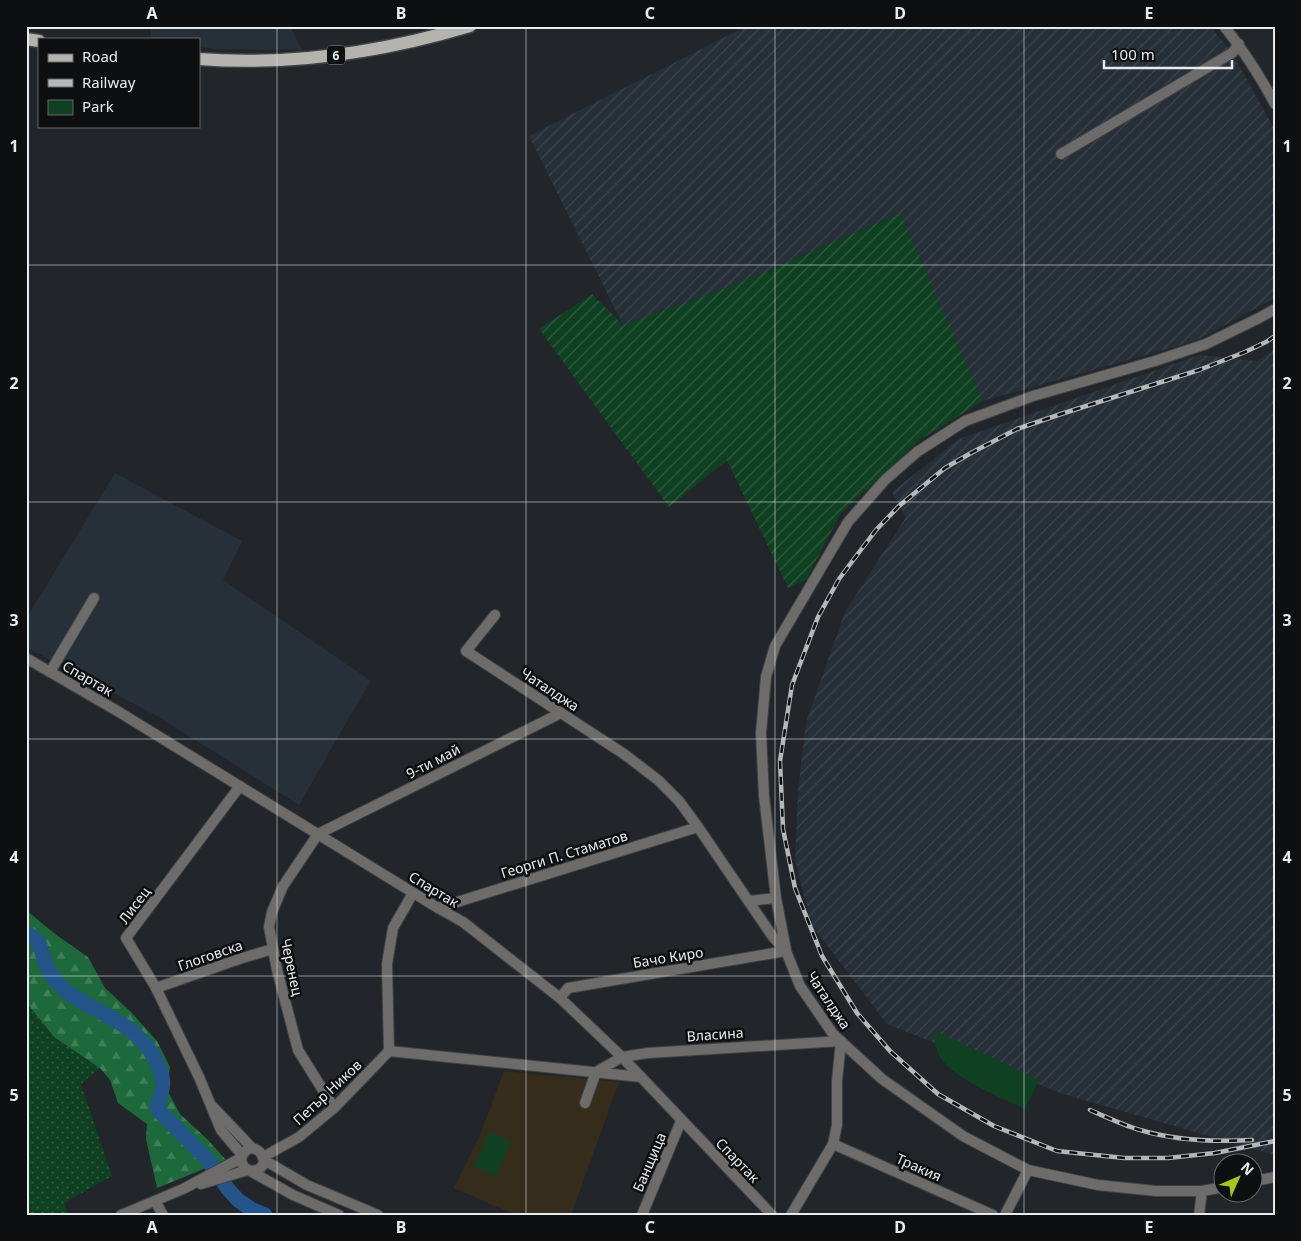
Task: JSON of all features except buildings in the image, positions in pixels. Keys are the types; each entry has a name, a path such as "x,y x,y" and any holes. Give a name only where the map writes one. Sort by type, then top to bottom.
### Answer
{"main road":[{"name":"6","path":"200,59 280,60 347,54 430,38 470,26"}],"street":[{"path":"1224,26 1239,44 1263,81 1275,104"},
{"path":"1061,154 1232,53 1239,44"},
{"path":"786,951 776,898 764,796 761,733 766,677 775,646 848,522 885,480 917,452 965,421 1033,396 1155,362 1206,344 1275,309"},
{"path":"50,672 94,598"},
{"name":"Чаталджа","path":"495,615 466,651 624,754 658,780 679,801 749,900 773,938 786,951 800,986 833,1034 882,1079 963,1136 1028,1170 1098,1185 1156,1191 1202,1191 1214,1189"},
{"name":"Спартак","path":"26,658 119,712 463,922 560,998 622,1057 772,1215"},
{"name":"9-ти май","path":"318,834 560,713"},
{"name":"Лисец","path":"240,786 126,938 156,988 221,1130 241,1157"},
{"name":"Георги П. Стаматов","path":"438,908 698,827"},
{"name":"Черенец","path":"318,834 283,886 272,912 270,927 277,970 298,1050 334,1108"},
{"path":"413,892 392,928 387,964 389,1051 641,1077"},
{"path":"749,900 776,898"},
{"name":"Глоговска","path":"156,988 273,949"},
{"name":"Бачо Киро","path":"560,998 568,988 786,951"},
{"path":"791,1215 833,1144 837,1126 837,1080 841,1041"},
{"name":"Власина","path":"596,1072 622,1057 648,1053 841,1041"},
{"name":"Петър Ников","path":"259,1154 279,1148 299,1137 334,1108 389,1051"},
{"path":"585,1103 596,1072"},
{"name":"Лисец","path":"211,1105 259,1154 288,1174 307,1185 378,1215"},
{"name":"Банщица","path":"642,1215 681,1121"},
{"name":"Тракия","path":"833,1144 993,1215"},
{"path":"279,1148 279,1160 288,1174"},
{"path":"121,1215 210,1178 227,1172 258,1169 263,1164 259,1154 246,1150 227,1172"},
{"path":"241,1157 242,1165 250,1171 293,1195 339,1215"},
{"path":"1006,1215 1028,1170"},
{"path":"1199,1215 1202,1191"},
{"path":"155,1201 163,1215"}],"shaded area":[{"path":"151,26 290,26 302,50 215,49 200,47 200,38 151,38"},
{"path":"747,26 1210,26 1232,53 1275,130 1275,298 1195,341 983,401 899,213 732,286 623,325 529,136"},
{"path":"1275,349 1275,1155 1063,1094 887,1024 811,924 795,859 798,791 806,722 845,612 906,517 892,492 959,439 1199,355 1257,361"},
{"path":"115,473 242,541 223,580 371,681 299,805 157,716 26,647 26,619"},
{"path":"504,1071 619,1082 571,1215 516,1215 454,1188 481,1133"}],"green space":[{"path":"900,213 983,401 921,439 841,513 806,580 788,588 727,460 669,507 539,329 592,294 623,325 732,286"},
{"path":"26,910 55,934 88,957 105,988 131,1012 157,1041 170,1067 167,1090 180,1114 226,1160 157,1188 146,1139 147,1124 118,1103 110,1080 100,1068 54,1037 26,1002"},
{"path":"26,1002 54,1037 100,1068 81,1084 112,1176 64,1203 69,1215 26,1215"},
{"path":"935,1031 1039,1080 1025,1109 970,1082 950,1068 938,1054"},
{"path":"489,1132 511,1141 496,1176 474,1166"}],"waterway":[{"path":"26,933 39,944 49,972 66,991 126,1027 141,1040 155,1059 161,1072 163,1087 157,1106 159,1111 207,1159 238,1200 251,1209 265,1215"}],"railway":[{"path":"1275,336 1245,352 1199,370 1017,429 945,468 899,506 876,530 839,579 818,617 792,685 780,761 783,829 795,888 822,956 857,1013 890,1051 938,1094 994,1126 1057,1151 1124,1158 1168,1158 1215,1153 1275,1141"},
{"path":"1090,1110 1115,1121 1154,1134 1210,1141 1252,1140"}]}
